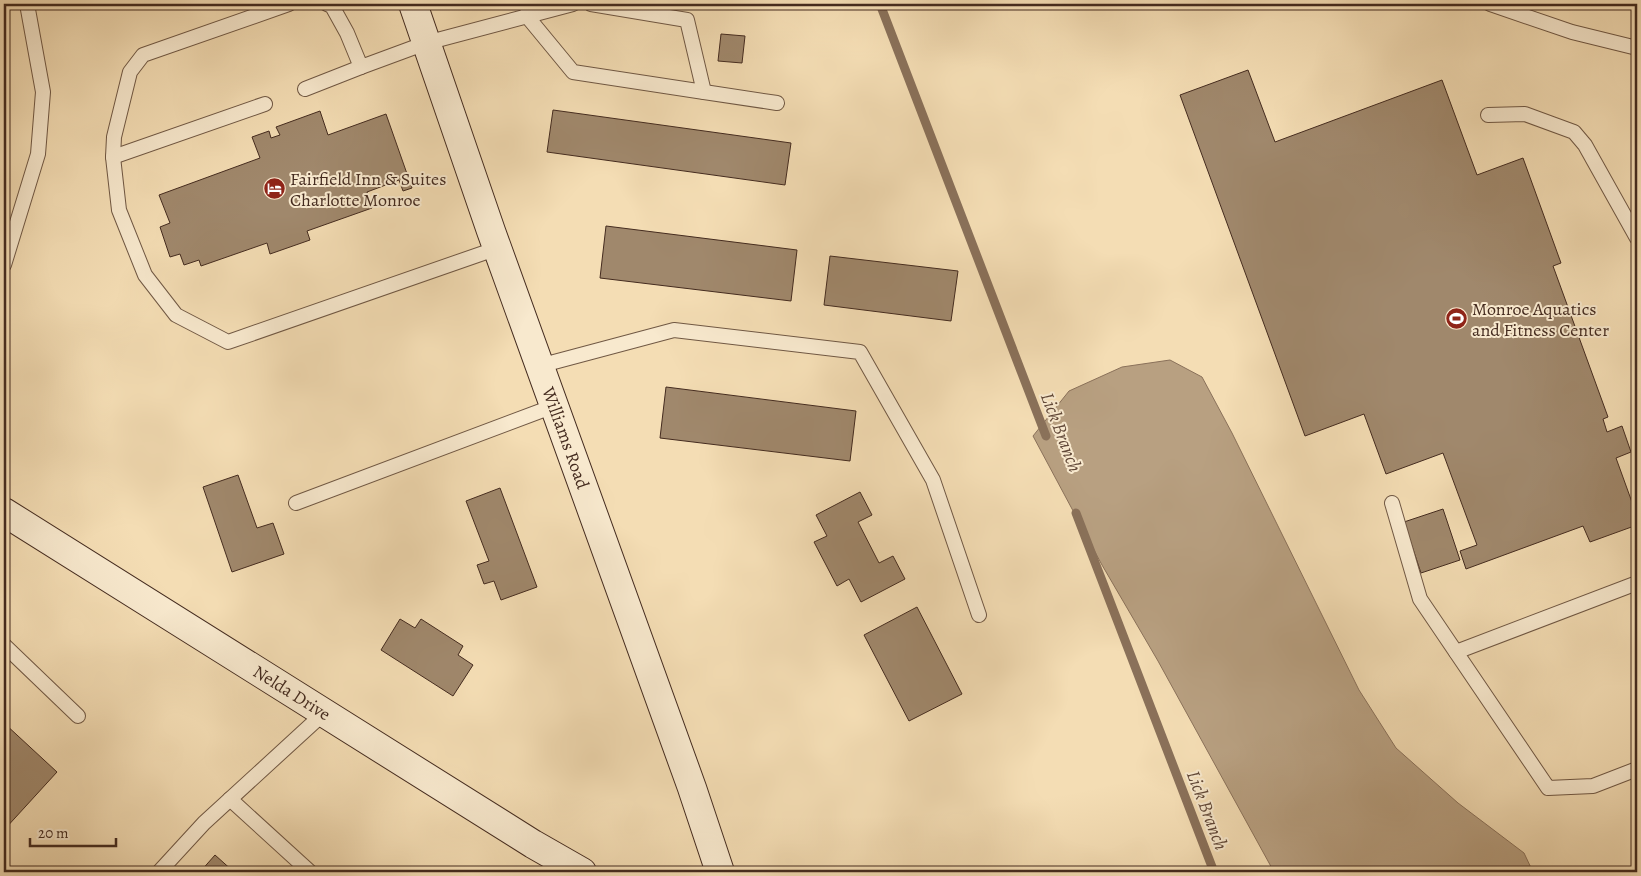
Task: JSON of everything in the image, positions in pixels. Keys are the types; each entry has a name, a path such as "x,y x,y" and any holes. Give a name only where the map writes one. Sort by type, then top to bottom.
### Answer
{"street":[{"name":"Williams Road","path":"413,4 539,366 688,778 720,872"},
{"name":"Nelda Drive","path":"4,512 575,871"}],"lane":[{"path":"4,264 38,154 39,145 43,92 27,4"},
{"path":"289,4 143,55 130,72 114,137 113,156 120,210 145,275 176,315 228,342 498,248"},
{"path":"327,4 332,6 348,33 361,67"},
{"path":"305,89 426,43 573,4"},
{"path":"591,4 687,20 704,92"},
{"path":"1490,4 1572,32 1637,48"},
{"path":"526,15 573,72 777,103"},
{"path":"113,156 265,104"},
{"path":"1488,115 1525,114 1574,132 1585,145 1636,234"},
{"path":"539,366 674,330 860,352 933,480 979,615"},
{"path":"296,503 554,406"},
{"path":"1392,503 1420,599 1548,788 1593,786 1637,769"},
{"path":"1456,652 1637,583"},
{"path":"4,645 78,716"},
{"path":"159,872 204,823 324,713"},
{"path":"230,799 310,872"}],"water":[{"path":"1170,360 1202,377 1232,433 1359,690 1396,748 1458,803 1524,853 1533,872 1274,872 1158,661 1102,565 1033,436 1069,391 1122,367"}],"building":[{"path":"721,34 745,36 742,63 718,61"},
{"path":"1248,70 1275,142 1442,80 1477,175 1523,158 1561,263 1553,266 1608,417 1603,419 1607,432 1622,426 1631,452 1616,458 1637,516 1637,525 1590,542 1583,526 1466,569 1460,551 1477,545 1443,453 1386,474 1364,414 1305,436 1180,95"},
{"path":"553,110 791,143 785,185 547,152"},
{"name":"Fairfield Inn & Suites Charlotte Monroe","path":"320,111 328,135 386,114 412,188 403,191 399,180 367,192 372,208 307,231 310,240 270,254 267,243 201,266 199,260 184,265 180,254 170,257 160,227 170,223 159,195 260,158 252,137 269,131 271,138 280,135 276,127"},
{"path":"606,226 797,250 791,301 600,278"},
{"path":"830,256 958,271 951,321 824,305"},
{"path":"666,387 856,411 850,461 660,438"},
{"path":"238,475 257,528 273,523 284,554 232,572 203,487"},
{"path":"500,488 537,587 501,600 494,581 484,584 477,565 489,561 466,501"},
{"path":"860,492 872,515 858,522 879,563 893,556 905,579 861,602 849,579 837,586 814,542 827,536 816,515"},
{"path":"1443,509 1460,560 1421,573 1404,522"},
{"path":"917,607 962,694 909,721 864,635"},
{"path":"400,619 415,628 421,619 463,646 458,655 473,665 453,696 381,650"},
{"path":"4,723 57,772 4,830"},
{"path":"215,855 234,872 200,872"}],"waterway":[{"name":"Lick Branch","path":"880,4 1046,436"},
{"name":"Lick Branch","path":"1076,513 1214,872"}],"place":[{"name":"Fairfield Inn & Suites Charlotte Monroe","path":"274,189"},
{"name":"Monroe Aquatics and Fitness Center","path":"1456,319"}]}
